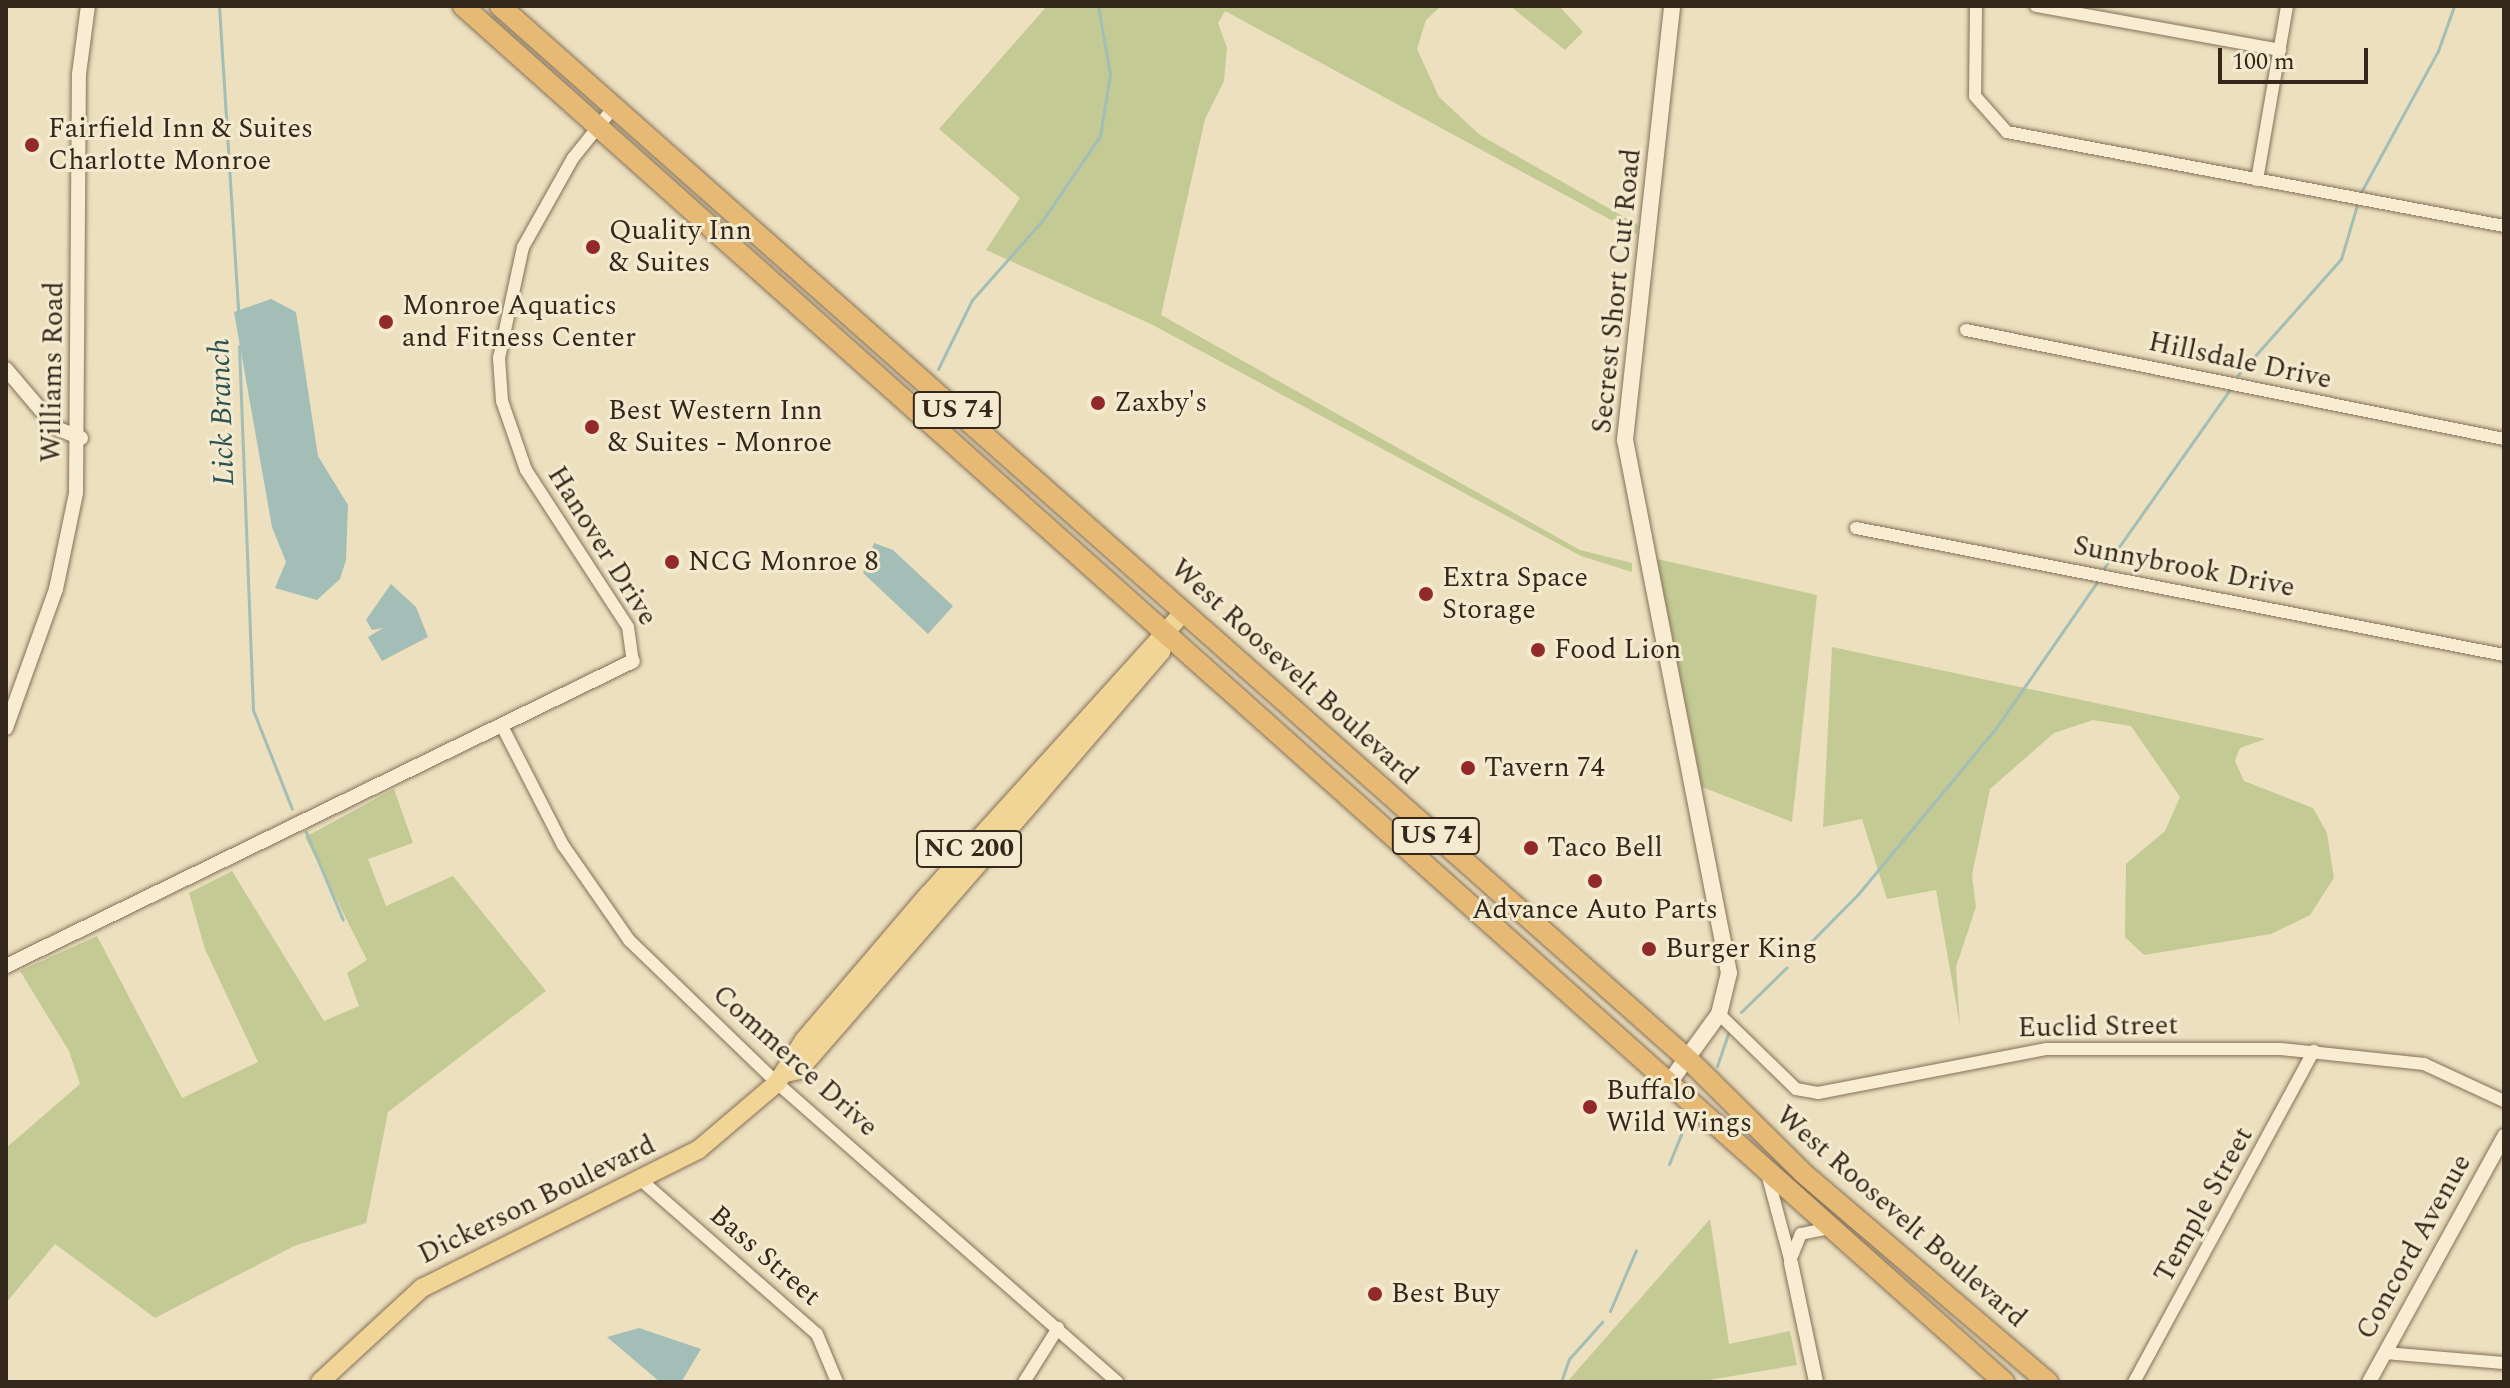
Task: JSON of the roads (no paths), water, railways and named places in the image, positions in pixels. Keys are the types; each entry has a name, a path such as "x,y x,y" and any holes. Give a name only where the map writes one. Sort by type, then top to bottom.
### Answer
{"highway":[{"name":"West Roosevelt Boulevard","path":"463,6 2004,1382"},
{"name":"West Roosevelt Boulevard","path":"500,6 1689,1060 1803,1173 2048,1382"},
{"path":"796,303 803,295 814,300 918,376"}],"main road":[{"name":"Secrest Short Cut Road","path":"1669,1083 1689,1060 1719,1014 1729,973 1721,910 1625,440 1672,6"},
{"name":"Dickerson Boulevard","path":"781,1078 804,1040 1184,612"},
{"name":"Dickerson Boulevard","path":"320,1382 422,1288 642,1181 698,1150 781,1078 799,1070 1161,652 1165,635"},
{"name":"NC 200","path":"986,853 1019,797"}],"street":[{"name":"Williams Road","path":"6,728 56,589 81,438 79,74 88,6"},
{"path":"1976,6 1975,96 2007,132 2504,226"},
{"path":"2036,6 2280,50"},
{"path":"2257,180 2287,6"},
{"name":"Hanover Drive","path":"614,107 596,124 516,262 499,358 502,401 526,470 628,627 633,661"},
{"name":"Hillsdale Drive","path":"1966,330 2504,439"},
{"path":"6,369 56,428 81,438"},
{"name":"Sunnybrook Drive","path":"1856,528 2504,655"},
{"path":"6,966 633,661"},
{"name":"Commerce Drive","path":"502,726 563,845 609,915 781,1078 1117,1382"},
{"name":"Euclid Street","path":"1719,1014 1796,1089 1818,1093 2047,1049 2314,1051 2424,1064 2504,1101"},
{"name":"Temple Street","path":"2134,1382 2314,1051"},
{"name":"Concord Avenue","path":"2369,1382 2504,1136"},
{"path":"1766,1170 1791,1263 1816,1382"},
{"name":"Bass Street","path":"642,1181 817,1334 837,1382"},
{"path":"1791,1263 1801,1234 1830,1228"},
{"path":"1024,1382 1058,1328"},
{"path":"2385,1353 2504,1363"}],"water":[{"path":"271,299 296,312 318,456 348,505 346,560 340,579 317,600 275,588 286,562 272,527 234,312"},
{"path":"874,543 893,550 953,606 928,634 863,573"},
{"path":"391,584 416,607 428,637 382,661 368,637 383,628 372,630 366,620"},
{"path":"639,1328 701,1349 682,1381 660,1382 607,1337"}],"waterway":[{"path":"219,6 238,310"},
{"path":"938,369 972,300 1042,221 1100,136 1110,74 1098,6"},
{"path":"2360,194 2438,51 2454,6"},
{"path":"2238,375 2341,259 2357,205"},
{"name":"Lick Branch","path":"239,346 253,710 292,809"},
{"path":"2104,568 2231,388"},
{"path":"1795,958 1859,893 1996,728 2099,579"},
{"name":"Lick Branch","path":"306,832 343,920"},
{"path":"1741,1012 1787,967"},
{"path":"1717,1066 1728,1034"},
{"path":"1669,1164 1689,1115"},
{"path":"1610,1311 1636,1250"},
{"path":"1561,1382 1569,1359 1602,1322"}],"place":[{"name":"Fairfield Inn & Suites Charlotte Monroe","path":"32,145"},
{"name":"Quality Inn & Suites","path":"593,247"},
{"name":"Monroe Aquatics and Fitness Center","path":"386,322"},
{"name":"Zaxby's","path":"1098,403"},
{"name":"Best Western Inn & Suites - Monroe","path":"592,427"},
{"name":"NCG Monroe 8","path":"672,562"},
{"name":"Extra Space Storage","path":"1426,594"},
{"name":"Food Lion","path":"1538,650"},
{"name":"Tavern 74","path":"1468,768"},
{"name":"Taco Bell","path":"1531,848"},
{"name":"Advance Auto Parts","path":"1595,881"},
{"name":"Burger King","path":"1649,949"},
{"name":"Buffalo Wild Wings","path":"1590,1107"},
{"name":"Best Buy","path":"1375,1294"}]}
